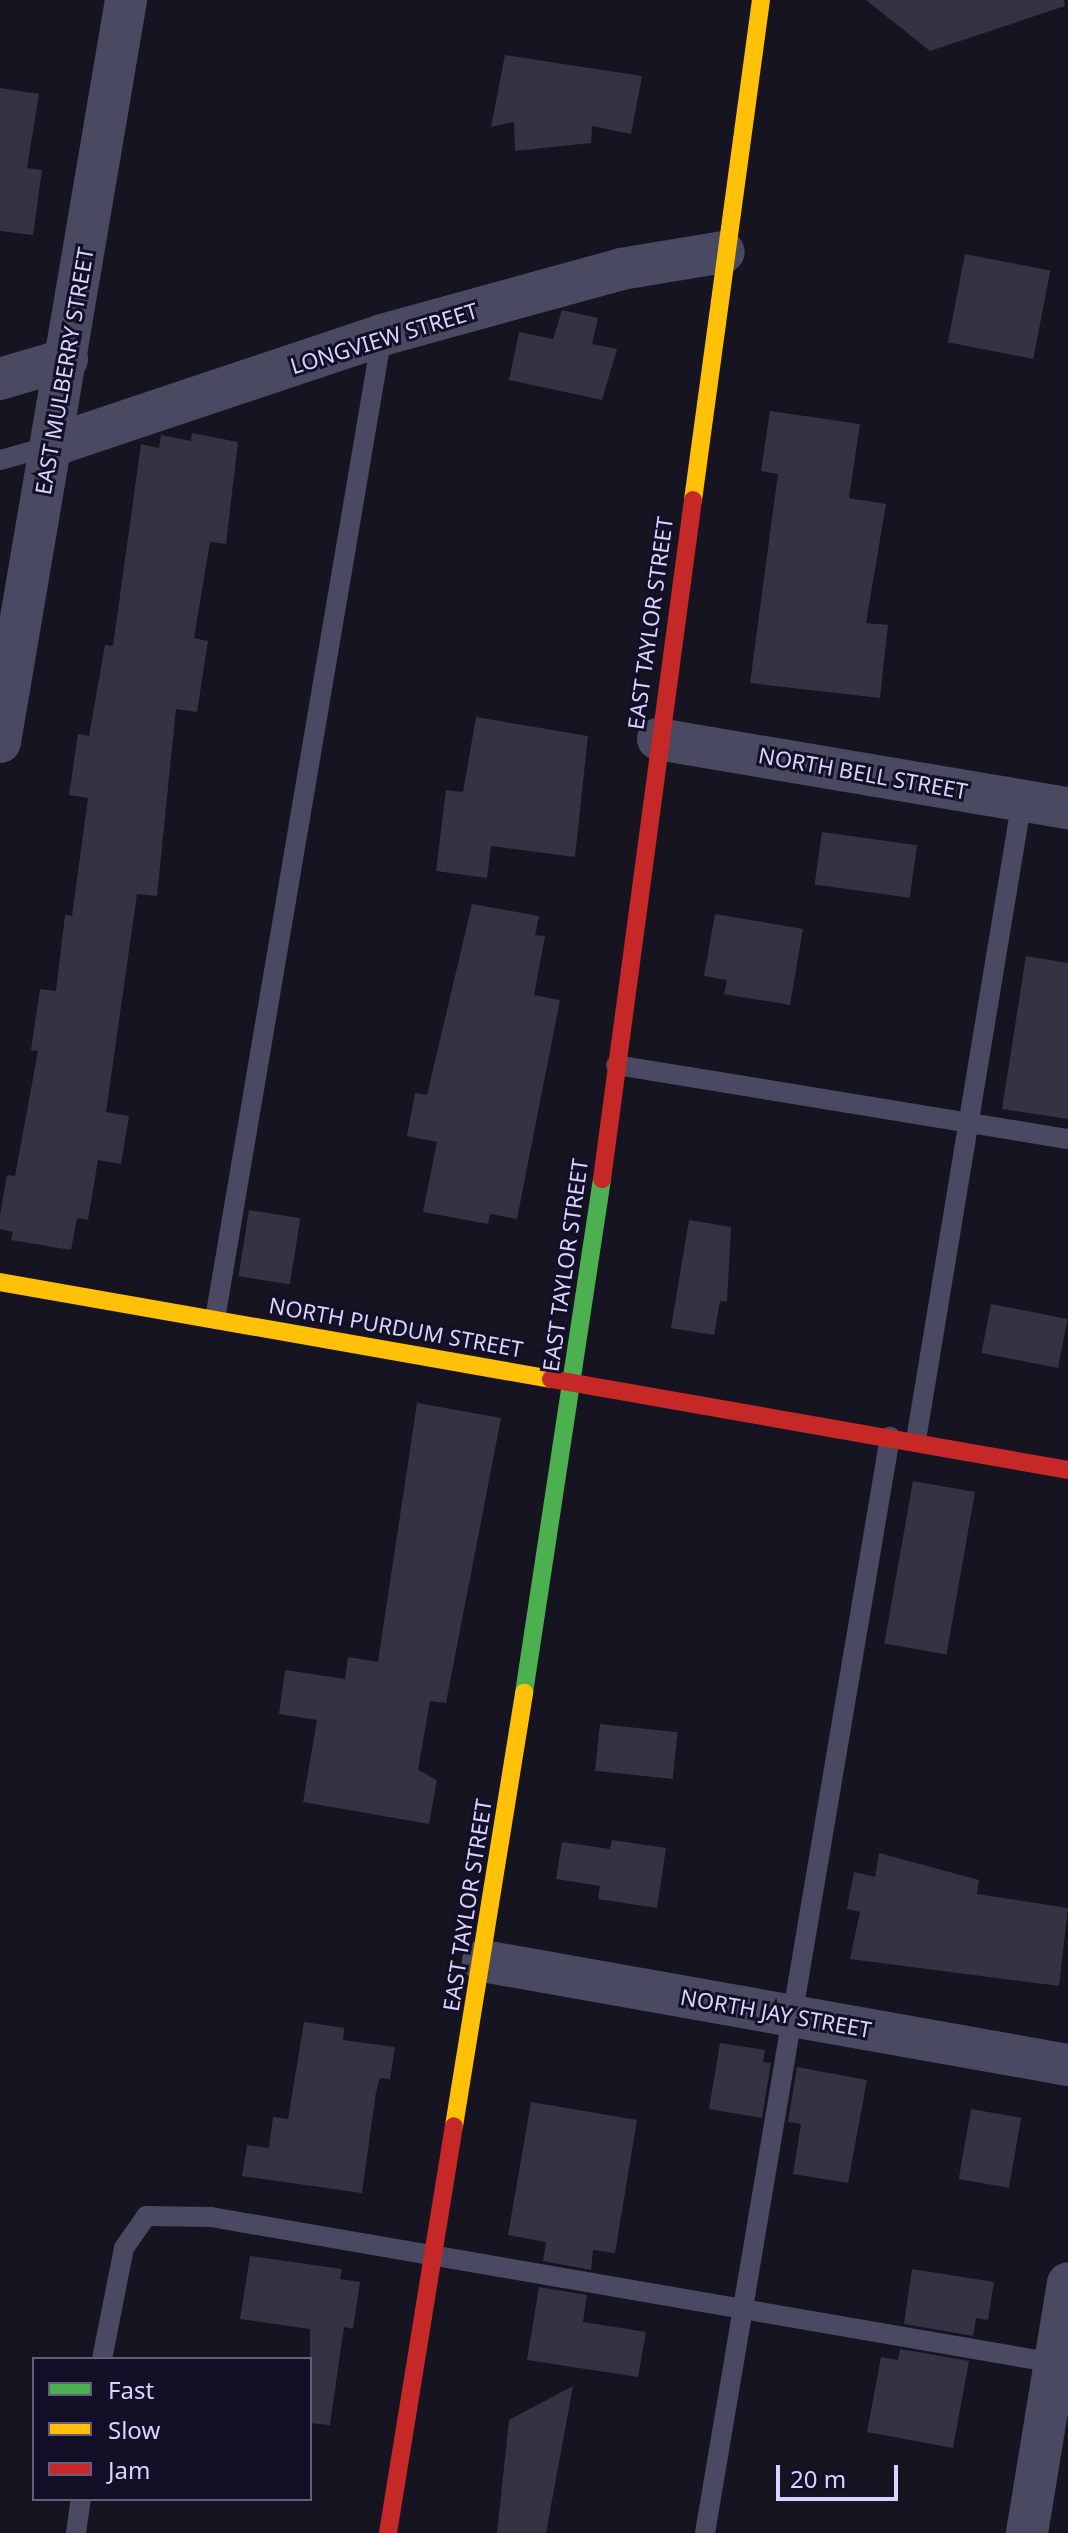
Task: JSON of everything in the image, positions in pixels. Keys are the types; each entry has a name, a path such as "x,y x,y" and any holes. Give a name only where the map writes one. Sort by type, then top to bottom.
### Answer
{"street":[{"name":"EAST MULBERRY STREET","path":"0,742 126,0"},
{"name":"EAST TAYLOR STREET","path":"388,2533 483,1961 574,1383 658,739 761,0"},
{"name":"LONGVIEW STREET","path":"51,446 382,335 621,269 724,252"},
{"path":"0,379 67,359"},
{"name":"NORTH BELL STREET","path":"658,739 1068,808"},
{"name":"NORTH PURDUM STREET","path":"0,1282 916,1440 1068,1470"},
{"name":"NORTH JAY STREET","path":"483,1961 1068,2065"},
{"path":"1027,2533 1061,2364 1068,2283"}],"lane":[{"path":"215,1319 382,335"},
{"path":"0,460 51,446"},
{"path":"916,1440 973,1122 1022,800"},
{"path":"616,1065 1068,1139"},
{"path":"705,2533 891,1436"},
{"path":"102,2357 124,2248 146,2216 211,2217 1061,2364"},
{"path":"76,2533 81,2501"}],"building":[{"path":"866,0 1064,0 1065,6 930,51"},
{"path":"505,55 642,76 631,134 592,126 591,143 515,151 514,122 491,127"},
{"path":"0,88 39,94 27,168 42,170 33,235 0,231"},
{"path":"965,254 1050,271 1033,359 948,342"},
{"path":"562,310 598,318 592,344 617,349 602,400 509,380 519,332 553,339"},
{"path":"770,411 860,424 849,498 886,504 866,623 888,625 880,698 750,683 778,474 761,471"},
{"path":"192,433 238,442 226,544 210,542 194,638 208,641 197,712 176,709 157,896 137,894 106,1112 129,1116 121,1164 98,1160 88,1220 77,1218 71,1250 11,1240 13,1232 0,1229 0,1215 7,1175 15,1176 38,1051 31,1050 40,989 56,991 65,915 72,916 88,798 69,795 78,734 89,736 105,645 113,646 141,444 159,448 161,435 191,441"},
{"path":"476,717 588,736 575,857 491,846 487,878 436,871 446,790 463,792"},
{"path":"822,832 917,845 910,898 815,884"},
{"path":"472,904 539,916 535,935 545,936 534,995 560,1000 517,1219 490,1214 488,1224 423,1212 437,1142 407,1136 415,1093 427,1095"},
{"path":"715,914 803,929 790,1005 724,994 727,980 704,976"},
{"path":"1026,956 1068,963 1068,1119 1002,1109"},
{"path":"249,1210 300,1218 290,1284 239,1276"},
{"path":"689,1220 731,1227 727,1302 720,1301 714,1335 671,1328"},
{"path":"991,1304 1068,1319 1058,1368 981,1353"},
{"path":"417,1403 501,1418 446,1703 430,1701 418,1770 437,1780 429,1824 303,1802 317,1720 279,1714 285,1670 345,1679 348,1657 378,1662"},
{"path":"913,1481 975,1492 946,1654 884,1643"},
{"path":"600,1724 678,1732 673,1779 595,1771"},
{"path":"612,1840 666,1848 657,1908 598,1899 600,1886 556,1879 562,1842 610,1849"},
{"path":"879,1853 979,1880 977,1894 1068,1908 1059,1986 850,1959 860,1912 847,1909 854,1872 875,1877"},
{"path":"304,2022 344,2028 343,2040 395,2047 390,2079 380,2078 376,2092 362,2193 242,2176 247,2145 269,2148 273,2117 288,2119"},
{"path":"720,2043 765,2050 763,2062 771,2063 762,2118 709,2109"},
{"path":"797,2067 867,2080 848,2183 793,2174 801,2124 788,2122"},
{"path":"531,2102 637,2120 615,2253 593,2250 591,2270 543,2261 546,2242 508,2235"},
{"path":"971,2109 1021,2118 1009,2188 959,2179"},
{"path":"250,2256 342,2269 340,2279 360,2282 353,2329 344,2327 330,2425 312,2423 310,2329 240,2319"},
{"path":"912,2269 994,2282 988,2320 976,2318 973,2336 904,2324"},
{"path":"539,2287 587,2295 583,2322 646,2332 638,2377 527,2360"},
{"path":"900,2349 969,2361 953,2448 867,2432 881,2357 898,2360"},
{"path":"573,2386 546,2533 497,2533 509,2420"}],"traffic: fast":[{"path":"524,1693 602,1179"}],"traffic: slow":[{"path":"693,500 761,0"},
{"path":"0,1282 551,1379"},
{"path":"454,2126 524,1693"}],"traffic: jam":[{"path":"602,1179 693,500"},
{"path":"551,1379 1068,1470"},
{"path":"388,2533 454,2126"}]}
